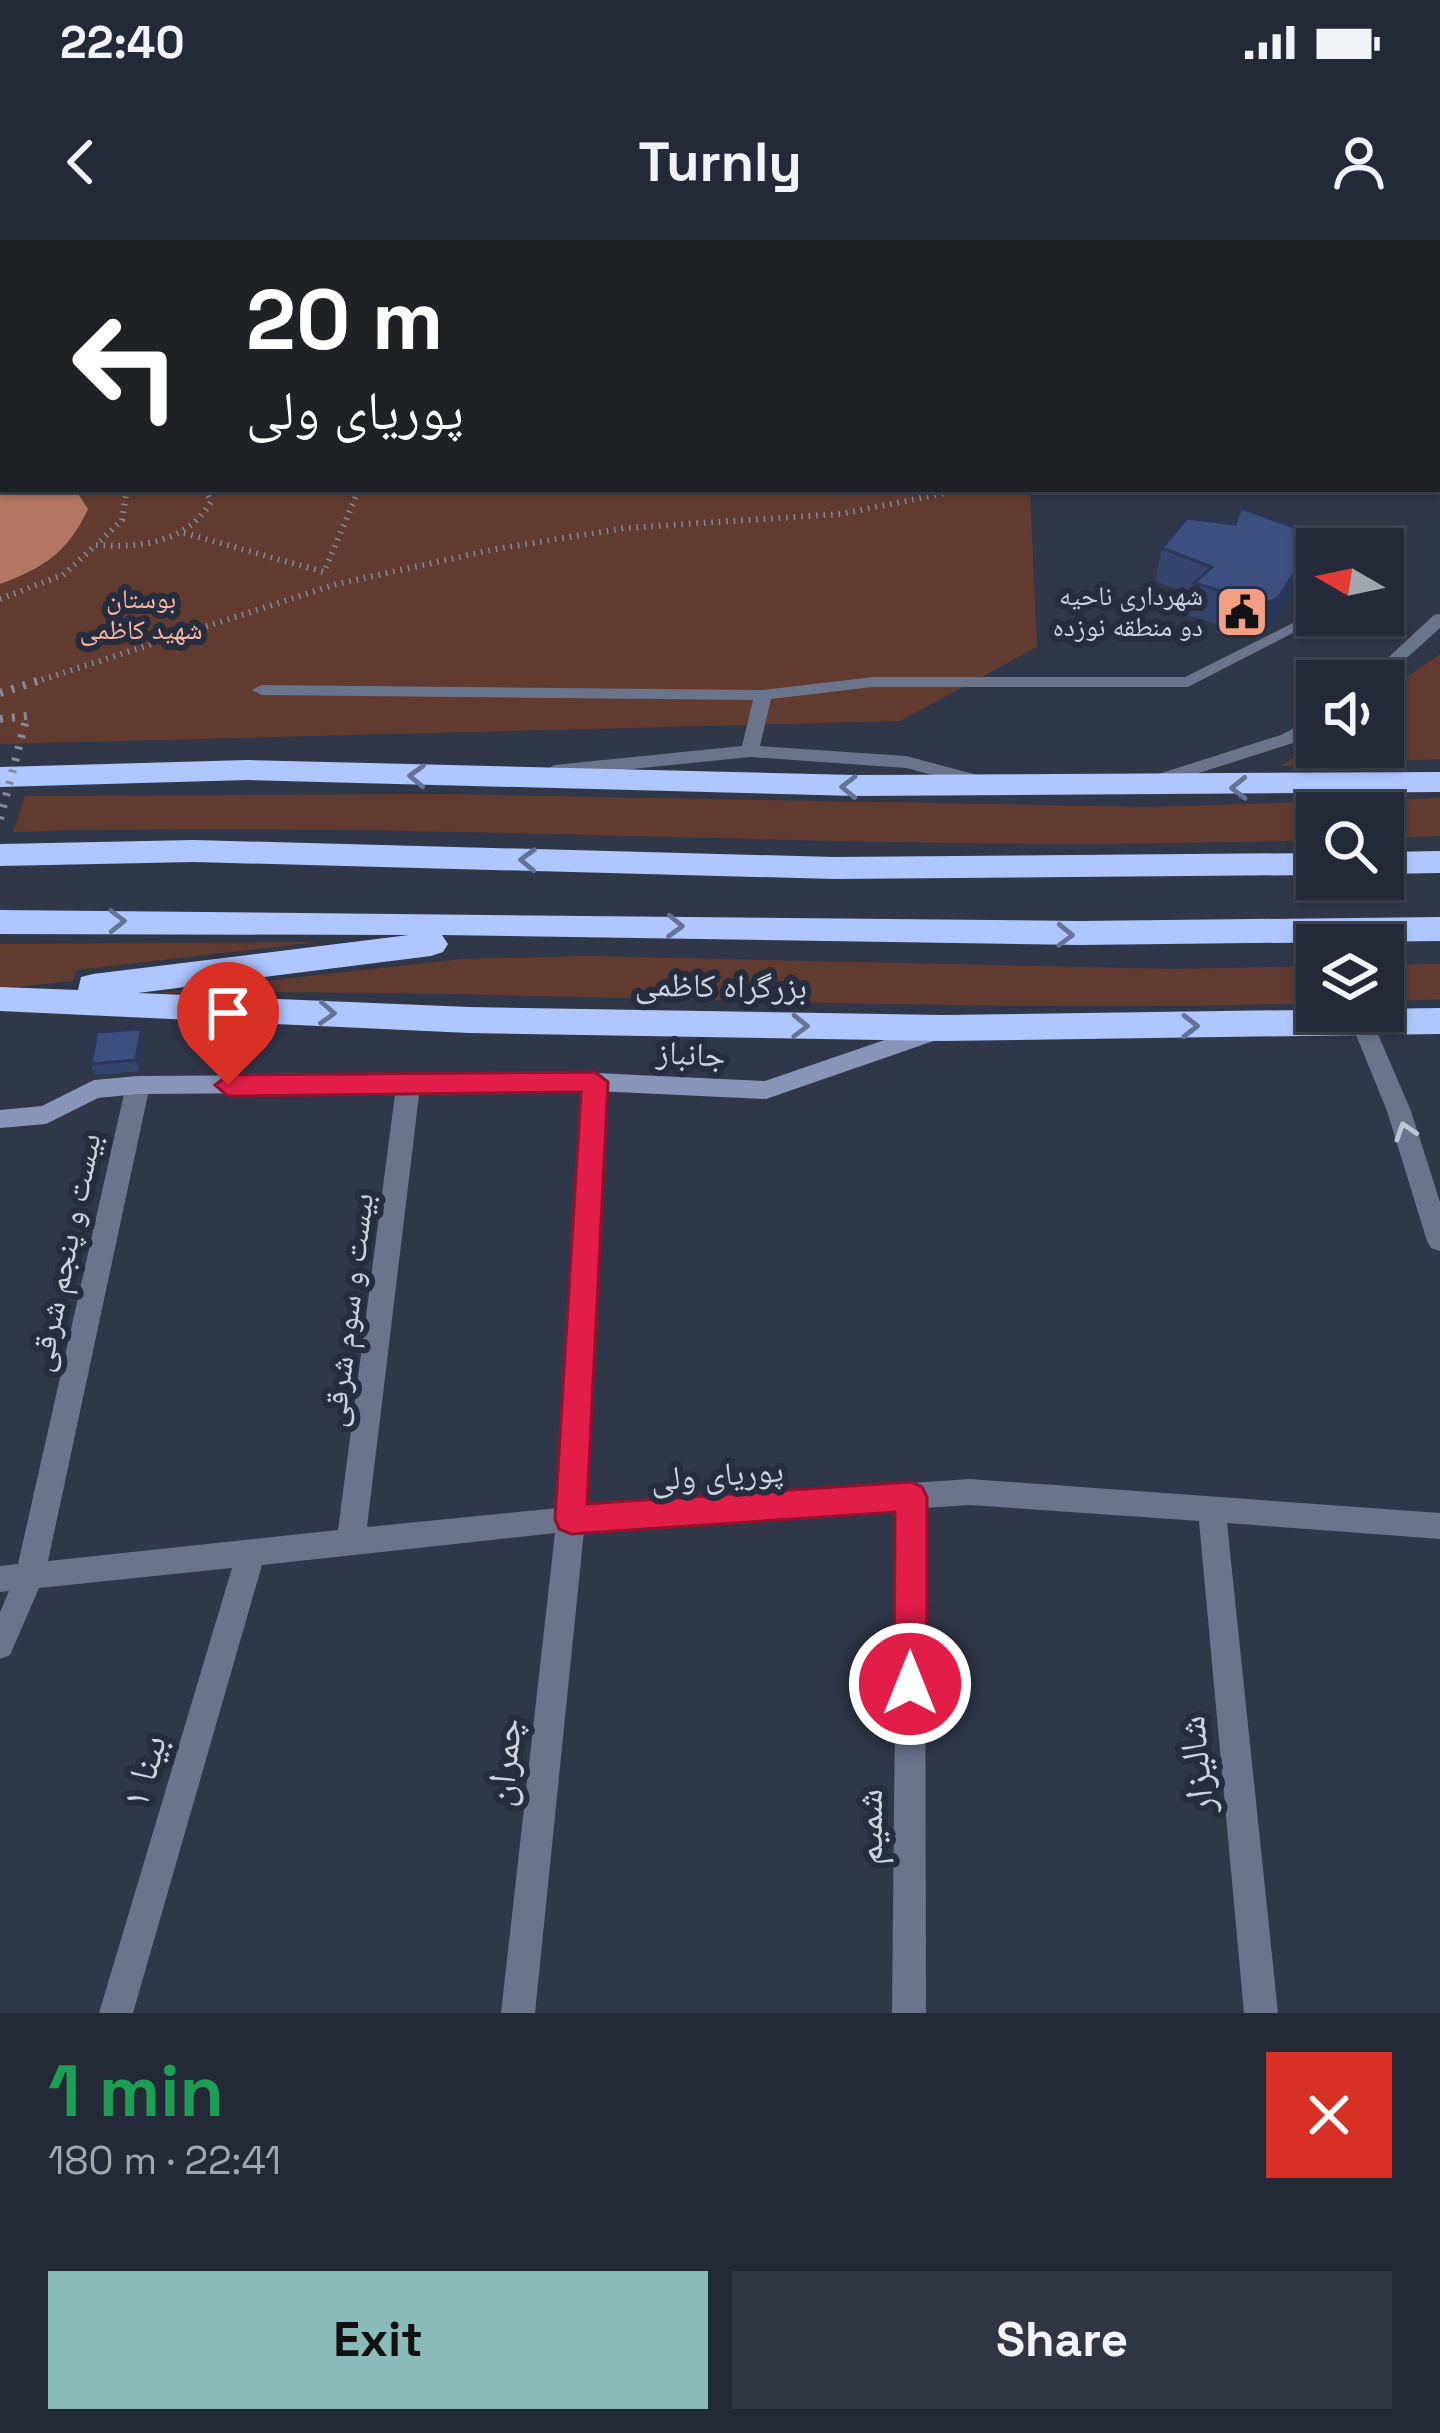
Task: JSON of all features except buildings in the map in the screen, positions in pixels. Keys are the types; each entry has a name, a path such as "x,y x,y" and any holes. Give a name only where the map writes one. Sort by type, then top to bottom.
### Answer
{"highway":[{"path":"0,777 244,772 1229,788 1440,782"},
{"path":"0,855 194,851 834,868 1296,863"},
{"path":"1404,863 1440,862"},
{"name":"بزرگراه کاظمی","path":"0,922 598,923 834,933 1202,936 1440,929"},
{"path":"0,998 598,923"},
{"name":"بزرگراه کاظمی","path":"0,998 469,1020 943,1028 1296,1025"},
{"name":"بزرگراه کاظمی","path":"1404,1023 1440,1021"}],"street":[{"name":"جانباز","path":"0,1119 46,1115 94,1089 138,1085 408,1087 595,1082 766,1090 943,1028"},
{"path":"1366,1032 1399,1111 1440,1241"},
{"name":"چمران","path":"518,2013 571,1519 595,1082"},
{"name":"بیست و پنجم شرقی","path":"0,1645 138,1085"},
{"name":"بیست و سوم شرقی","path":"351,1542 408,1087"},
{"name":"پوریای ولی","path":"15,1578 571,1519 970,1492 1440,1526"},
{"name":"شمیم","path":"909,2013 911,1497"},
{"name":"شالیزار","path":"1212,1509 1261,2013"},
{"name":"بینا ۱","path":"116,2013 251,1552"}],"lane":[{"path":"1394,660 1440,619"},
{"path":"261,690 763,695 873,682 1188,682 1296,627"},
{"path":"750,751 763,695"},
{"path":"1142,785 1296,734"},
{"path":"479,778 750,751 906,762 999,787"}],"path":[{"path":"0,599 63,575 122,520 127,492"},
{"path":"96,545 119,547 184,532 204,518 211,502 206,492"},
{"path":"184,532 324,572 358,492"},
{"path":"0,693 337,584 496,549 625,528 841,514 951,492"},
{"path":"0,719 26,716 0,819"}],"green space":[{"name":"بوستان شهید کاظمی","path":"0,492 1030,492 1037,647 900,721 0,744"},
{"path":"1440,654 1440,759 1404,761 1404,679"},
{"path":"442,794 1147,807 1296,802 1296,840 991,843 339,830 13,832 25,796"},
{"path":"1440,798 1440,836 1404,837 1404,799"},
{"path":"318,942 76,970 73,981 0,989 0,944"},
{"path":"588,956 1171,969 1296,966 1296,1003 1027,1006 158,993 462,959"},
{"path":"1440,964 1440,999 1404,1001 1404,965"}],"shaded area":[{"path":"0,492 77,492 88,509 72,537 53,557 0,584"}],"place":[{"name":"شهرداری ناحیه دو منطقه نوزده","path":"1242,612"}],"route":[{"path":"228,1085 595,1082 571,1519 911,1497 910,1684"}]}
